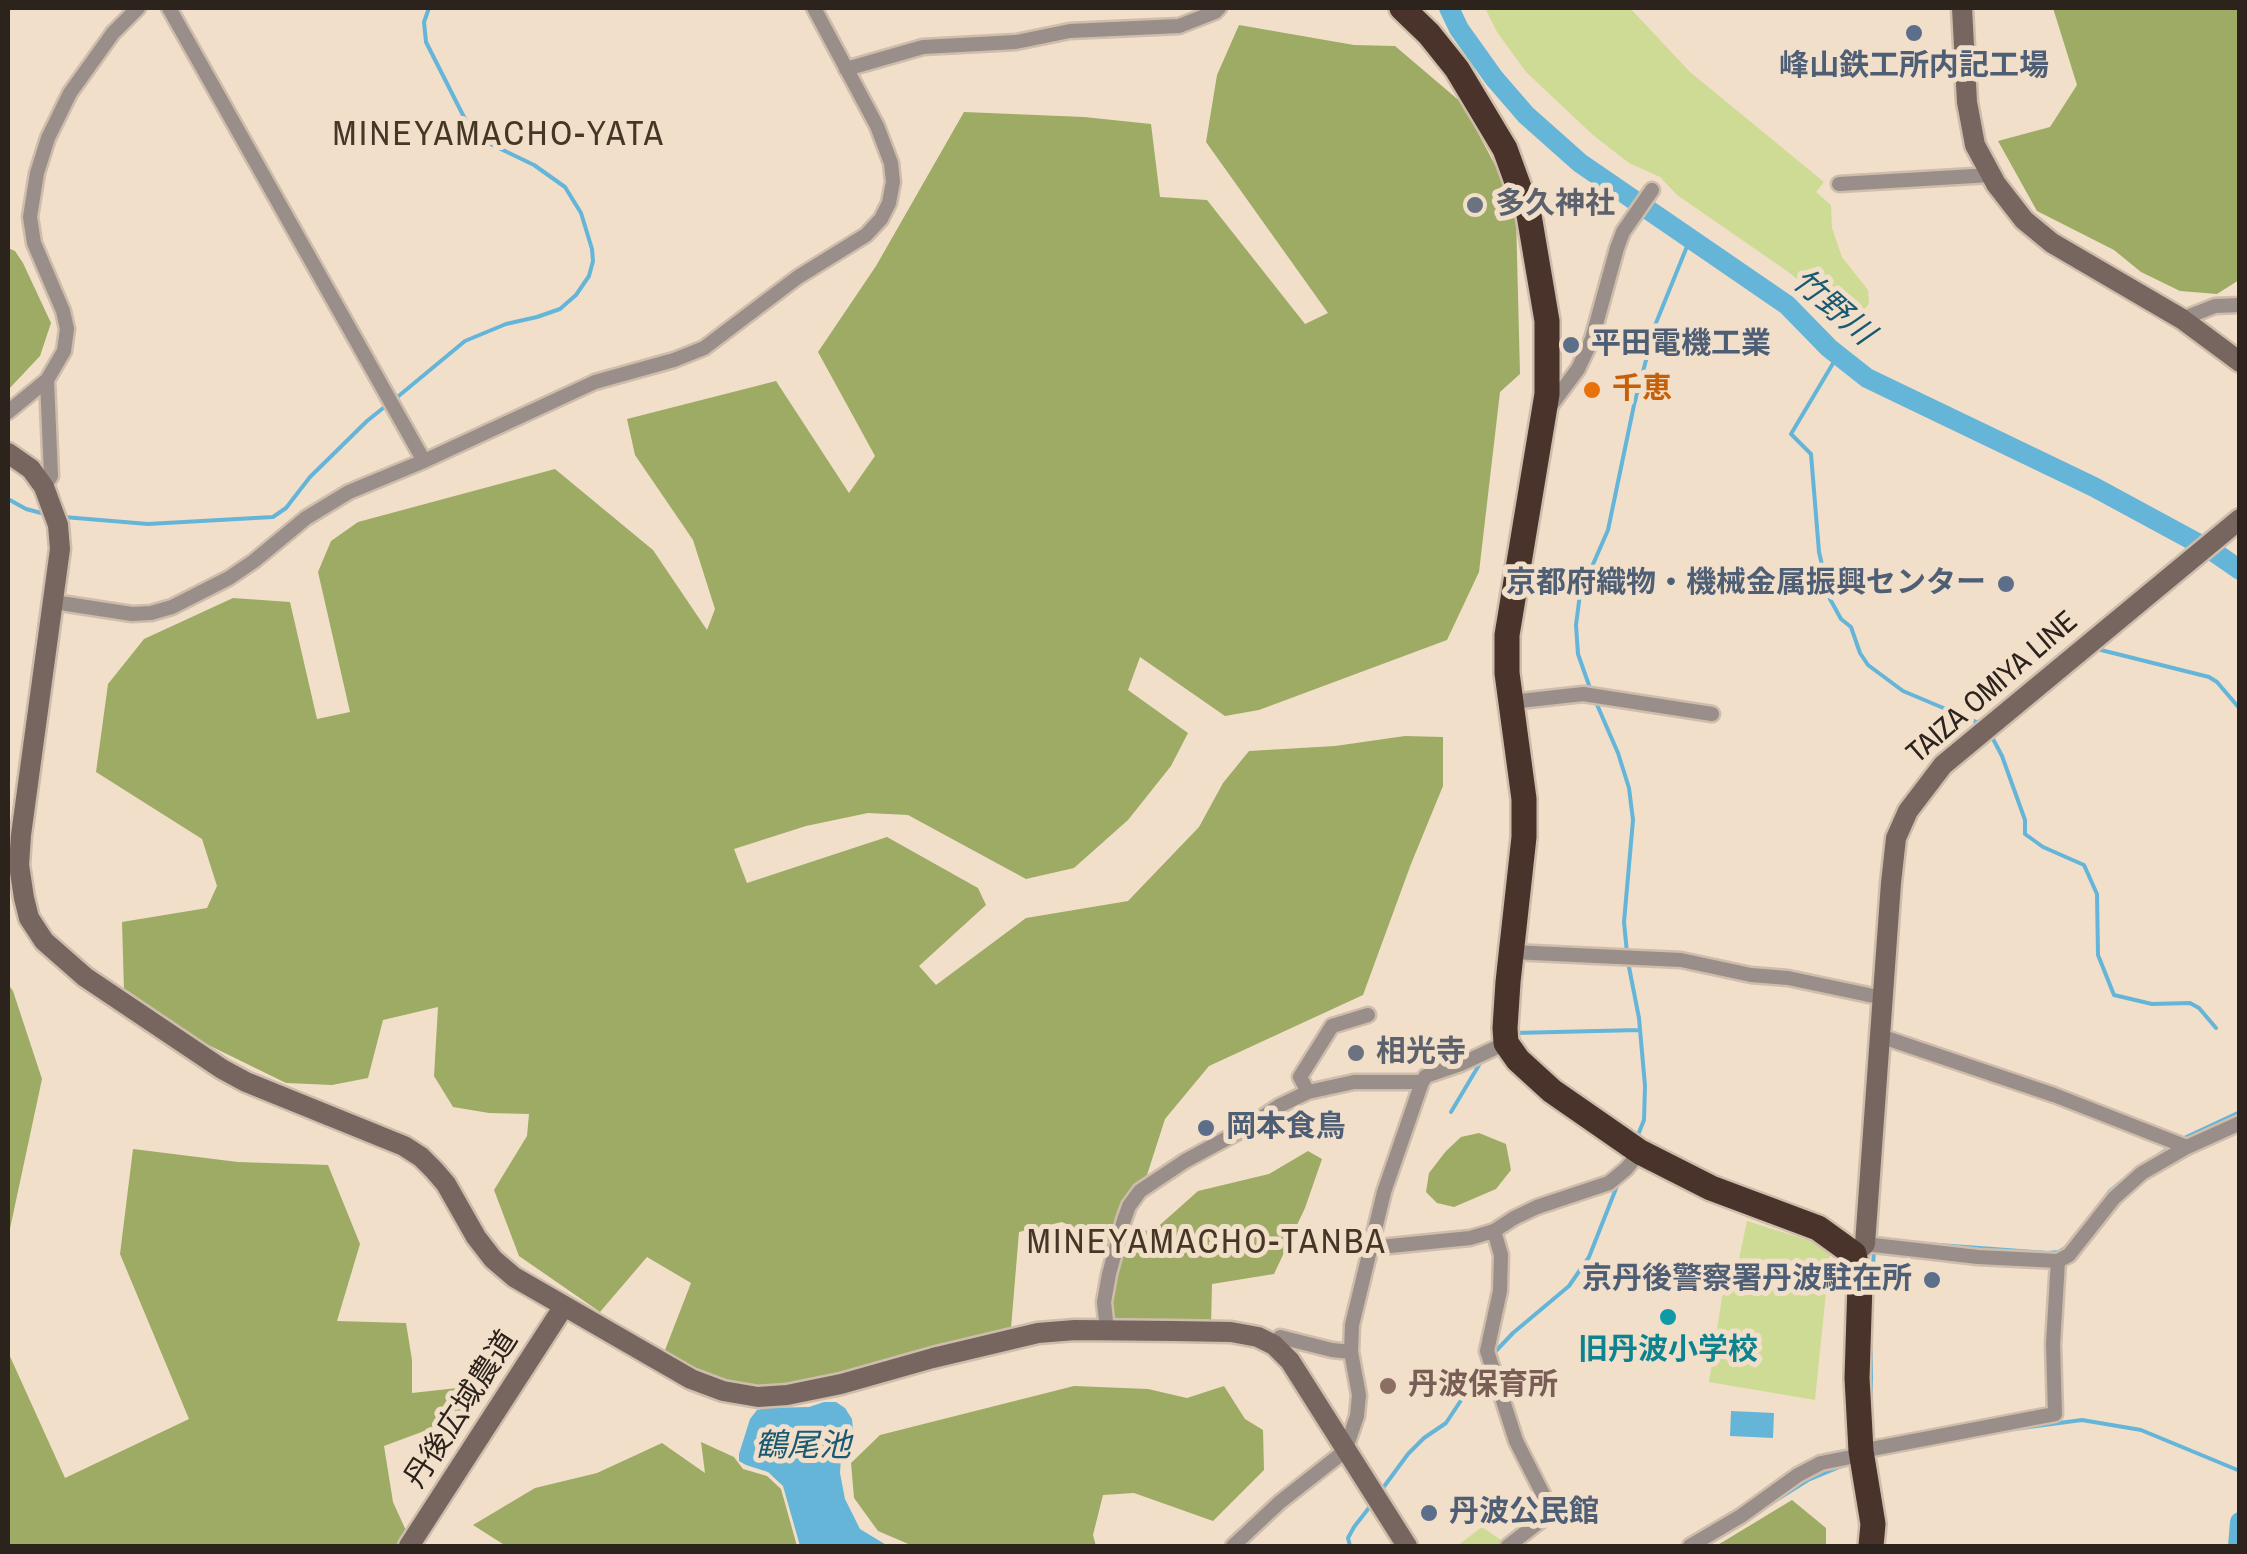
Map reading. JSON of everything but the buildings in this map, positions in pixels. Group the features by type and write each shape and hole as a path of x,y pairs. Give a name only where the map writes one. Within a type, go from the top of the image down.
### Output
{"highway":[{"path":"1402,8 1457,69 1505,149 1529,214 1546,321 1547,394 1508,635 1507,674 1524,799 1524,837 1504,1028 1506,1044 1552,1092 1640,1152 1711,1188 1818,1228 1860,1249 1857,1378 1872,1546"}],"main road":[{"path":"1962,8 1967,102 1975,145 1991,175 2024,220 2052,243 2182,319 2240,362"},
{"path":"8,452 31,468 52,506 60,549 19,865 29,918 44,942 85,977 246,1082 383,1136 421,1157 446,1184 493,1259 514,1277 690,1379 724,1391 758,1397 788,1395 1038,1333 1231,1332 1258,1337 1290,1360 1407,1546"},
{"name":"TAIZA OMIYA LINE","path":"1860,1249 1896,838 1908,811 1943,765 2240,518"},
{"name":"丹後広域農道","path":"409,1546 564,1306"}],"street":[{"path":"8,412 47,380 64,351 67,329 63,311 34,243 30,217 48,138 70,93 113,33 138,8"},
{"path":"168,8 424,461"},
{"path":"54,602 132,614 172,606 230,578 306,518 349,492 595,382 704,348 798,277 866,235 889,203 894,182 887,149 814,8"},
{"path":"846,69 923,47 1016,42 1070,31 1179,26 1219,8"},
{"path":"1839,184 1991,175"},
{"path":"1544,413 1578,369 1592,339 1616,248 1652,190"},
{"path":"2182,319 2214,306 2240,305"},
{"path":"47,380 52,506"},
{"path":"1511,702 1583,694 1712,714"},
{"path":"1512,952 1681,960 1883,998"},
{"path":"1308,1092 1300,1077 1332,1026 1368,1015"},
{"path":"1880,1036 2054,1095 2187,1148"},
{"path":"1232,1546 1280,1502 1345,1452 1357,1416 1359,1395 1351,1352 1352,1325 1384,1192 1422,1082 1426,1076 1506,1044"},
{"path":"1107,1331 1104,1302 1109,1274 1129,1206 1140,1190 1308,1092 1354,1082 1422,1082"},
{"path":"1860,1249 2058,1260 2069,1255 2114,1198 2142,1173 2240,1123"},
{"path":"1370,1248 1470,1238 1494,1231 1514,1218 1609,1182 1626,1170 1640,1152"},
{"path":"1494,1231 1501,1255 1500,1291 1489,1333 1490,1357 1516,1442 1552,1512 1508,1546"},
{"path":"1690,1546 1821,1463 2055,1414 2052,1344 2058,1260"},
{"path":"1274,1345 1280,1337 1351,1352"}],"green space":[{"path":"1485,8 1630,8 1690,72 1824,182 1816,192 1831,205 1832,228 1842,257 1868,290 1869,303 1849,334 1817,295 1787,271 1677,195 1660,177 1629,163 1593,135 1526,72"},
{"path":"2053,8 2239,8 2239,280 2217,294 2180,291 2141,272 2114,250 2037,211 1998,141 2050,127 2077,85"},
{"path":"1239,25 1354,45 1395,46 1462,103 1502,178 1516,216 1520,374 1500,392 1479,572 1447,640 1259,710 1225,716 1140,657 1128,690 1188,733 1171,766 1128,820 1074,868 1026,879 908,815 868,813 806,826 734,849 747,883 887,837 978,888 986,905 919,966 936,985 1026,918 1128,901 1199,827 1223,783 1249,751 1335,746 1405,736 1443,737 1443,786 1363,995 1209,1066 1165,1119 1147,1175 1125,1205 1108,1261 1103,1257 1100,1239 1062,1222 1019,1232 1011,1328 853,1375 760,1390 725,1384 692,1372 665,1350 691,1283 647,1257 600,1312 519,1256 494,1190 527,1136 529,1114 453,1107 434,1076 438,1007 383,1020 368,1078 332,1085 286,1083 194,1038 124,991 122,922 207,908 217,886 202,839 96,772 108,684 144,639 233,598 290,602 317,719 350,712 318,572 331,541 358,522 555,469 653,550 707,630 715,609 693,540 635,455 627,419 776,381 849,493 875,456 818,352 876,266 964,112 1151,124 1160,197 1207,200 1305,324 1328,313 1206,142 1217,75"},
{"path":"8,248 23,263 51,323 40,356 8,390"},
{"path":"8,984 42,1079 8,1238"},
{"path":"1479,1133 1506,1144 1511,1170 1496,1189 1454,1207 1437,1203 1426,1192 1429,1173 1461,1137"},
{"path":"133,1149 238,1162 328,1165 360,1244 337,1321 406,1323 412,1393 475,1386 470,1414 384,1446 393,1502 413,1546 8,1546 8,1352 65,1478 189,1419 120,1254"},
{"path":"1308,1151 1322,1159 1305,1208 1274,1274 1212,1284 1211,1328 1111,1321 1107,1303 1128,1226 1152,1232 1198,1191 1269,1174"},
{"path":"1747,1221 1811,1241 1830,1253 1815,1400 1709,1382 1722,1297 1736,1273"},
{"path":"1074,1386 1148,1389 1187,1398 1224,1386 1245,1419 1263,1430 1264,1470 1213,1521 1134,1493 1103,1495 1093,1535 1096,1546 913,1546 878,1531 854,1498 851,1463 880,1435"},
{"path":"701,1442 734,1457 743,1469 767,1476 781,1489 797,1546 506,1546 473,1525 535,1488 597,1473 662,1443 705,1473"},
{"path":"1792,1500 1826,1528 1826,1546 1716,1546"},
{"path":"1482,1527 1504,1542 1499,1546 1457,1546"}],"water":[{"name":"鶴尾池","path":"836,1402 852,1419 854,1441 841,1457 845,1499 860,1529 888,1546 800,1546 783,1486 768,1472 739,1461 750,1419 757,1410 809,1407"},
{"path":"1731,1411 1774,1413 1773,1438 1730,1436"}],"waterway":[{"path":"395,399 465,341 506,324 560,309 576,295 589,276 593,261 581,213 565,187 534,165 480,139 468,125 426,42 424,22 429,8"},
{"name":"竹野川","path":"1449,8 1494,78 1526,115 1580,163 1787,305 1829,348 1867,378 2094,487 2240,570"},
{"path":"1591,691 1578,654 1580,594 1608,530 1656,323 1690,239"},
{"path":"1838,355 1791,434 1811,454 1819,552 1830,599 1841,619 1851,627 1868,665 1903,691 1979,723"},
{"path":"64,517 148,524 273,517 387,405"},
{"path":"8,499 45,514"},
{"path":"2097,649 2209,677 2240,709"},
{"path":"1595,700 1629,788 1633,820 1624,922 1627,953"},
{"path":"1992,737 2025,820 2025,834 2043,847 2084,865 2097,894 2098,955 2114,995 2152,1004 2190,1003 2216,1028"},
{"path":"1628,962 1639,1018 1645,1086 1644,1120 1636,1140"},
{"path":"1514,1033 1639,1030"},
{"path":"1451,1112 1482,1060"},
{"path":"2180,1140 2240,1112"},
{"path":"2156,1157 2173,1145"},
{"path":"2097,1209 2110,1191 2132,1173"},
{"path":"1493,1354 1569,1286 1589,1257 1617,1186"},
{"path":"1912,1243 2047,1253 2070,1245"},
{"path":"1872,1280 1874,1251"},
{"path":"1871,1335 1871,1410"},
{"path":"1380,1492 1408,1454 1446,1423 1487,1361"},
{"path":"2014,1429 2082,1420 2141,1430 2240,1471"},
{"path":"1765,1507 1808,1480 1849,1463"},
{"path":"1350,1546 1348,1538 1372,1504"},
{"path":"2238,1546 2240,1522"}],"place":[{"name":"峰山鉄工所内記工場","path":"1914,33"},
{"name":"多久神社","path":"1475,205"},
{"name":"平田電機工業","path":"1571,345"},
{"name":"千恵","path":"1592,390"},
{"name":"京都府織物・機械金属振興センター","path":"2006,584"},
{"name":"相光寺","path":"1356,1053"},
{"name":"岡本食鳥","path":"1206,1128"},
{"name":"京丹後警察署丹波駐在所","path":"1932,1280"},
{"name":"旧丹波小学校","path":"1668,1317"},
{"name":"丹波保育所","path":"1388,1386"},
{"name":"丹波公民館","path":"1429,1513"}],"district":[{"name":"MINEYAMACHO-YATA","path":"499,136"},
{"name":"MINEYAMACHO-TANBA","path":"1207,1244"}]}
